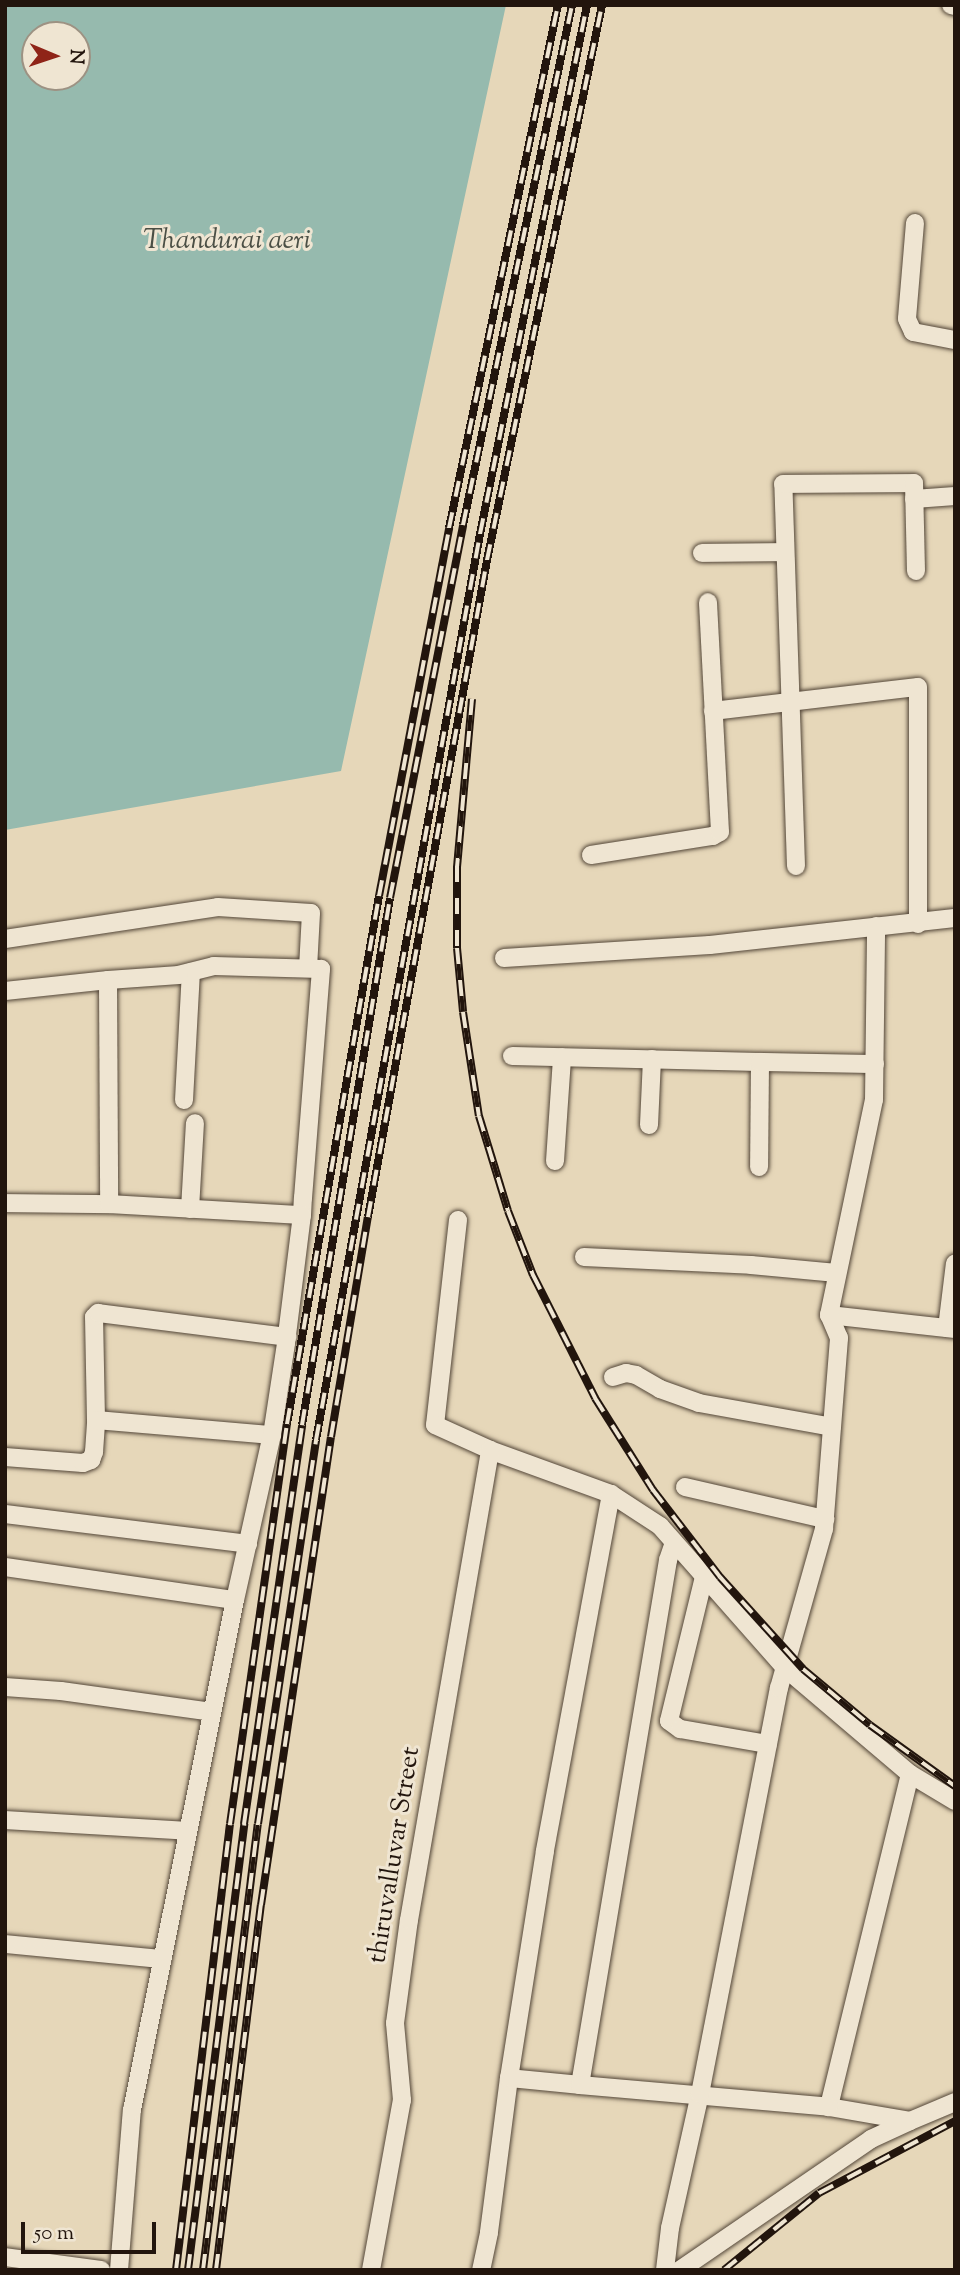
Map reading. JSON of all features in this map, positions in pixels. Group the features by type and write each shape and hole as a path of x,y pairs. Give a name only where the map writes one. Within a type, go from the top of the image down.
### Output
{"street":[{"path":"915,223 907,319 913,332 955,340"},
{"path":"796,866 783,484 914,483 916,572"},
{"path":"914,499 955,496"},
{"path":"702,553 785,552"},
{"path":"591,855 713,836 720,832 722,822 708,602"},
{"path":"713,711 918,687 918,924"},
{"path":"5,939 218,907 311,913 308,968"},
{"path":"504,958 710,945 955,918"},
{"path":"664,2270 670,2228 701,2094 768,1744 785,1668 825,1519 839,1338 829,1315 874,1100 876,926"},
{"path":"5,991 191,972 214,967 321,969 302,1215 272,1435 234,1600 132,2110 119,2270"},
{"path":"184,1100 191,972"},
{"path":"108,980 109,1204"},
{"path":"512,1056 875,1064"},
{"path":"555,1161 562,1057"},
{"path":"649,1125 652,1059"},
{"path":"759,1167 760,1062"},
{"path":"190,1209 195,1123"},
{"path":"5,1203 109,1204 302,1215"},
{"path":"458,1220 435,1425 490,1450 611,1494 660,1525 785,1668 910,1774 955,1801"},
{"path":"584,1257 751,1265 836,1273"},
{"path":"829,1315 951,1329 955,1263"},
{"path":"5,1457 83,1463 91,1460 96,1420 94,1317 97,1314 287,1337"},
{"path":"613,1377 626,1373 636,1375 660,1389 699,1404 832,1427"},
{"path":"96,1420 272,1435"},
{"name":"thiruvalluvar Street","path":"371,2270 402,2100 395,2023 409,1920 490,1450"},
{"path":"685,1488 825,1519"},
{"path":"481,2270 489,2233 509,2078 545,1851 611,1494"},
{"path":"5,1514 248,1544"},
{"path":"580,2085 668,1560 674,1543"},
{"path":"5,1567 234,1600"},
{"path":"704,1577 669,1721 680,1729 768,1744"},
{"path":"5,1687 61,1690 212,1712"},
{"path":"829,2107 910,1774"},
{"path":"5,1820 188,1830"},
{"path":"5,1944 162,1959"},
{"path":"509,2078 829,2107 910,2121"},
{"path":"680,2270 871,2138 955,2102"},
{"path":"5,2257 101,2270"}],"water":[{"name":"Thandurai aeri","path":"5,5 506,5 341,771 5,830"}],"railway":[{"path":"176,2270 230,1824 287,1424 379,896 449,528 558,5"},
{"path":"188,2270 244,1824 302,1425 390,898 463,525 572,5"},
{"path":"203,2270 258,1824 316,1440 480,534 587,5"},
{"path":"216,2270 261,1905 331,1437 368,1217 487,560 602,5"},
{"path":"472,699 457,866 457,948 463,1012 479,1116 508,1211 533,1275 595,1398 653,1490 720,1577 803,1669 870,1725 955,1786"},
{"path":"724,2270 819,2193 955,2121"}]}
